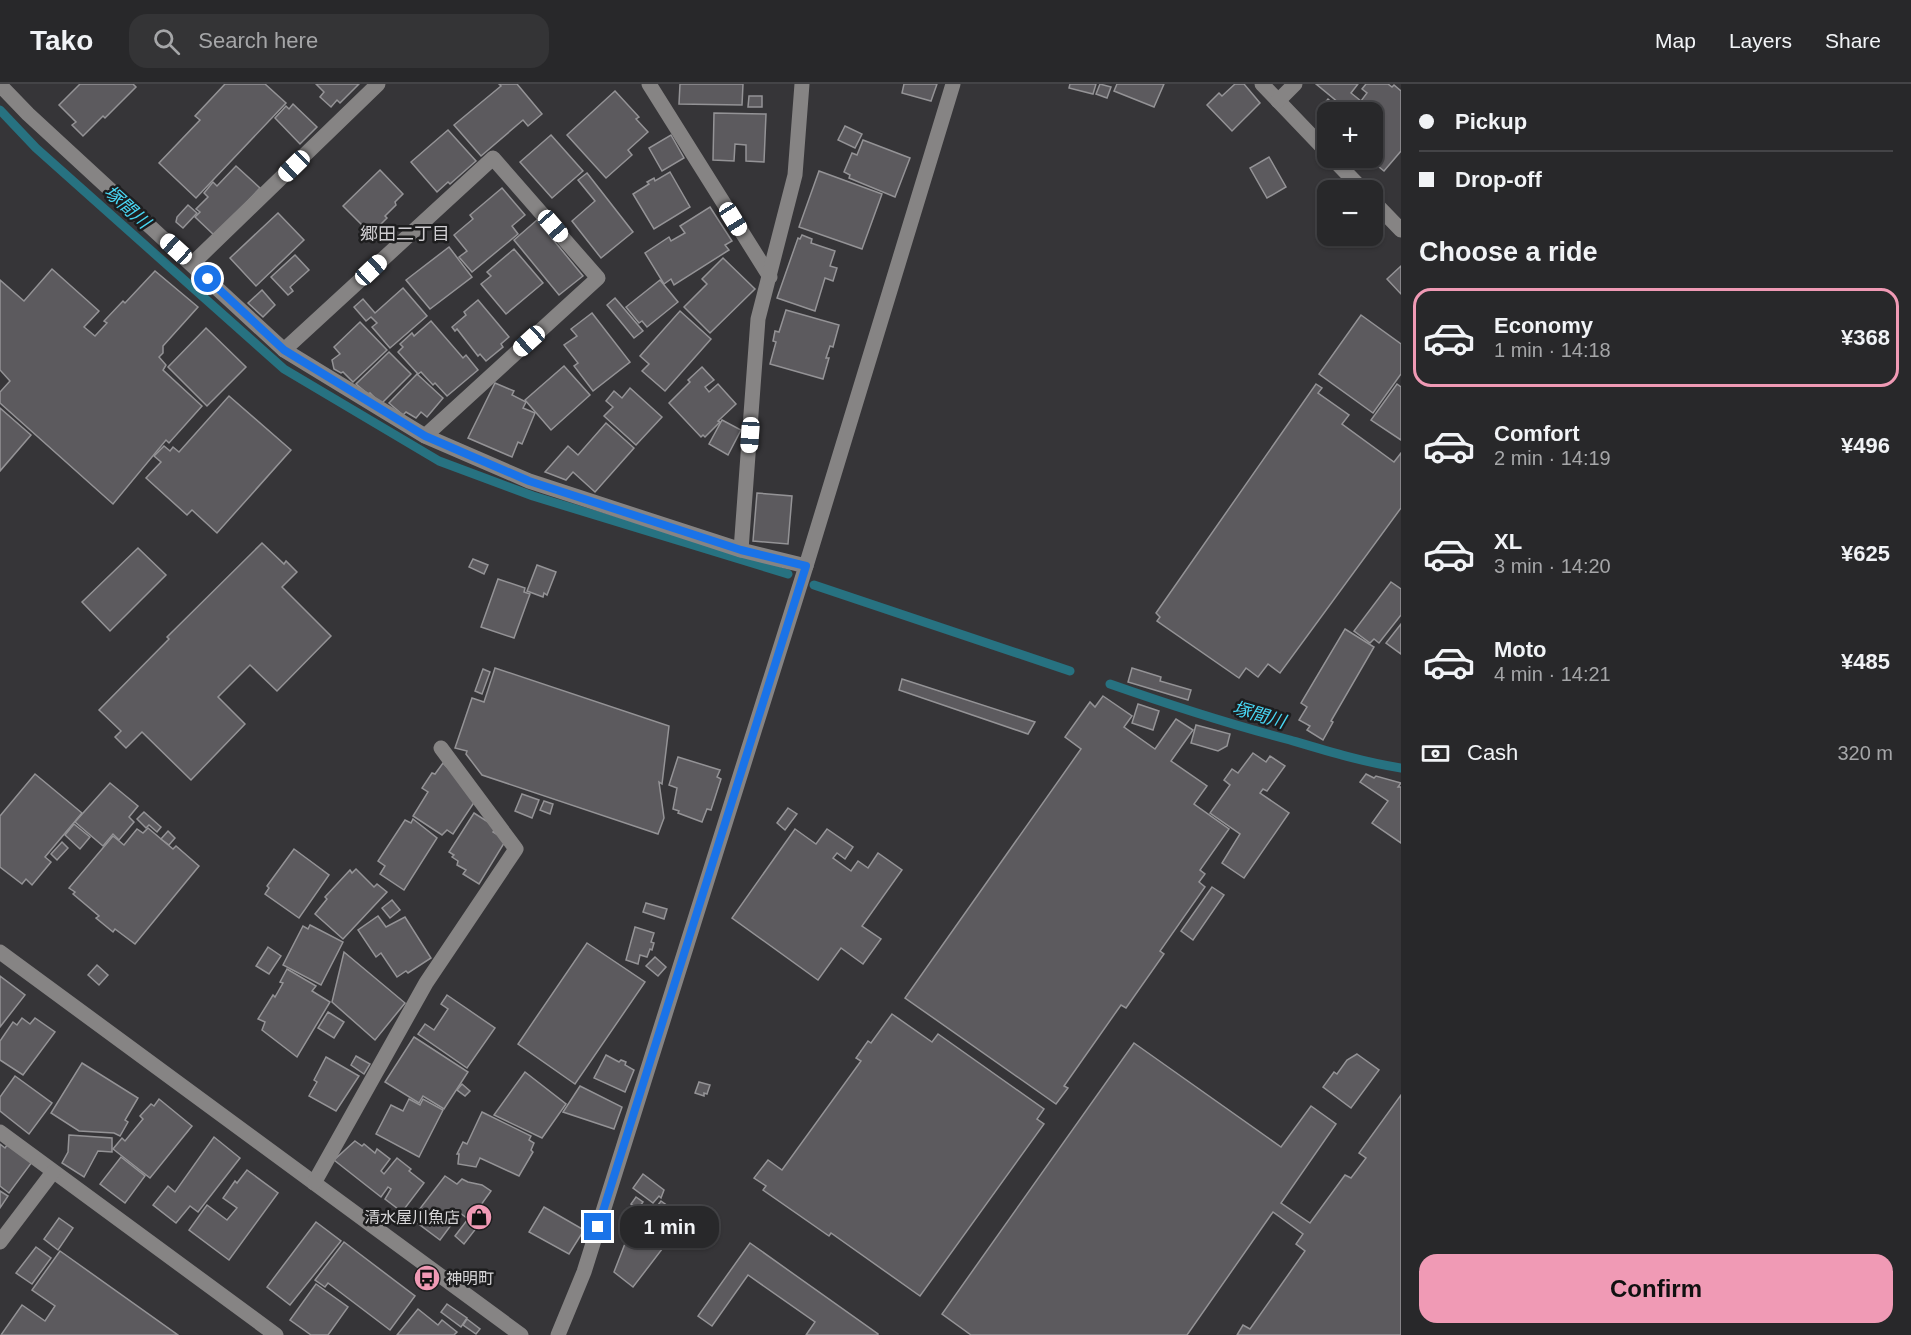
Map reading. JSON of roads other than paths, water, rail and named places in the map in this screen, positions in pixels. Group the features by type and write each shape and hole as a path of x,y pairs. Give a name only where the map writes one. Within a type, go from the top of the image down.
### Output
{"street":[{"path":"192,264 378,84"},
{"path":"649,84 770,277"},
{"path":"741,550 758,319 795,175 801,84"},
{"path":"558,1335 584,1272 806,566 953,84"},
{"path":"1262,84 1317,142"},
{"path":"1278,101 1295,84"},
{"path":"0,85 28,114 284,350 425,436 529,481 741,550 806,566"},
{"path":"284,350 493,158 598,278 425,436"},
{"path":"1342,168 1354,180"},
{"path":"1383,211 1401,230"},
{"path":"314,1183 426,983 516,849 441,748"},
{"path":"0,952 521,1335"},
{"path":"0,1132 276,1335"},
{"path":"0,1242 53,1172"}],"waterway":[{"name":"塚間川","path":"0,110 36,148 284,369 439,461 533,496 788,574"},
{"name":"塚間川","path":"814,585 1070,671"},
{"name":"塚間川","path":"1110,684 1177,707 1345,756 1401,768"}],"place":[{"name":"清水屋川魚店","path":"479,1217"},
{"name":"神明町","path":"427,1278"}],"district":[{"name":"郷田二丁目","path":"405,234"}]}
